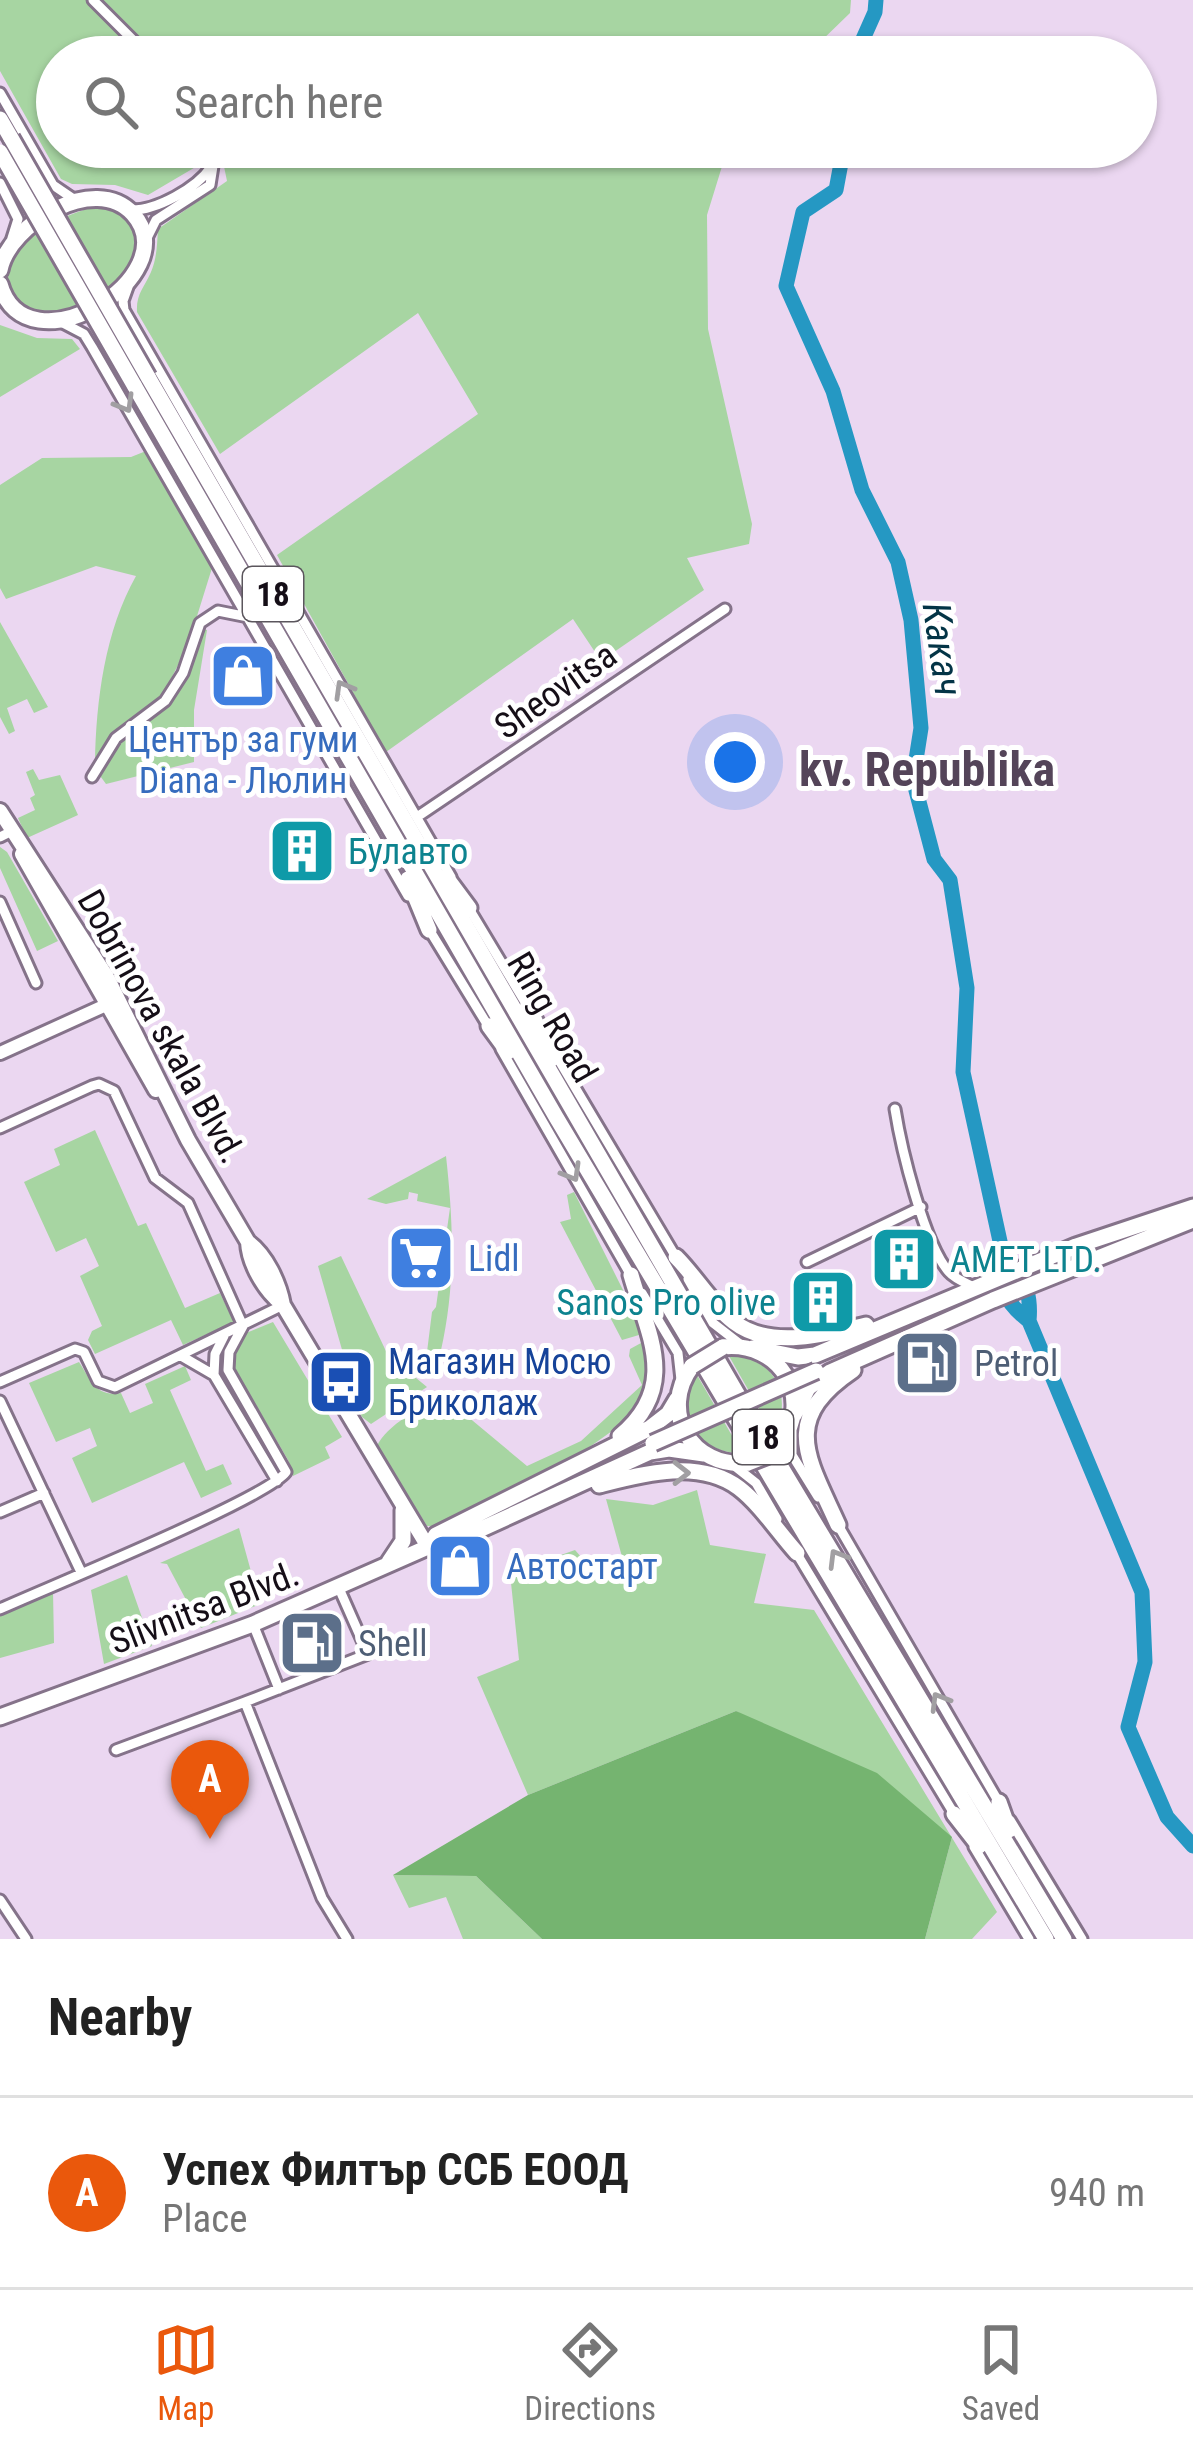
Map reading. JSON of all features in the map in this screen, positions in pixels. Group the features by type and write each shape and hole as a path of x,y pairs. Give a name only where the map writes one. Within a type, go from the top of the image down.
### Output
{"main road":[{"name":"Ring Road","path":"0,119 5,145 390,817 556,1118 1046,1939"},
{"path":"0,270 7,249 33,224 80,201 104,199 130,210 146,243 138,272 104,301 52,322 0,314"},
{"path":"0,284 6,300 21,316"},
{"name":"Dobrinova skala Blvd.","path":"0,811 32,877 111,999 124,1009 272,1296 283,1305 428,1547"},
{"path":"390,817 469,908"},
{"path":"390,817 429,930"},
{"name":"Ring Road","path":"390,817 583,1127 1064,1939"},
{"path":"111,999 188,1140"},
{"path":"532,1014 583,1127"},
{"path":"489,1026 556,1118"},
{"path":"838,1525 805,1447 808,1415 826,1390 885,1349 1033,1264 1193,1207"},
{"path":"885,1349 818,1378 779,1444 766,1456 740,1463 704,1454 682,1427 679,1391 692,1366 723,1347 807,1357 944,1301 1040,1281 1193,1220"},
{"path":"676,1257 733,1322 755,1334 799,1336 892,1322"},
{"path":"601,1452 640,1416 656,1372 655,1344 631,1275"},
{"name":"Slivnitsa Blvd.","path":"482,1528 527,1500 985,1291"},
{"path":"748,1347 773,1359 785,1372 793,1388 793,1419"},
{"name":"Slivnitsa Blvd.","path":"428,1547 436,1534 662,1420 679,1391"},
{"name":"Slivnitsa Blvd.","path":"0,1717 253,1624 428,1547 444,1546 567,1493 650,1452 679,1449 704,1454"},
{"path":"567,1493 643,1474 710,1474 738,1487 797,1553"},
{"name":"Slivnitsa Blvd.","path":"487,1510 527,1500"},
{"path":"384,1567 403,1541 403,1510"},
{"path":"998,1802 1027,1878"},
{"path":"954,1814 1032,1915"}],"street":[{"path":"93,0 129,36"},
{"path":"0,93 36,155"},
{"path":"44,168 53,184 70,199 80,201"},
{"path":"130,210 153,207 210,168"},
{"path":"146,243 155,220 209,185 212,168"},
{"path":"0,183 18,219 7,249"},
{"path":"138,272 126,289 124,310 713,1323 748,1347"},
{"name":"Ring Road","path":"52,322 74,326 84,334 678,1353 679,1391"},
{"name":"Sheovitsa","path":"417,817 724,609"},
{"path":"92,777 116,738 166,701 183,673 200,623 218,611 248,617"},
{"path":"0,902 36,983"},
{"path":"0,1052 111,999"},
{"path":"0,1128 92,1086 114,1091 155,1178 188,1203 243,1326"},
{"path":"895,1109 921,1207 951,1275 944,1301"},
{"path":"807,1262 921,1207"},
{"path":"951,1275 985,1291"},
{"path":"0,1382 75,1349 84,1352 98,1381 109,1387 183,1357 283,1305"},
{"path":"0,1610 281,1479 285,1468 228,1370 229,1352 243,1326"},
{"path":"214,1375 213,1361 224,1336"},
{"path":"183,1357 214,1375 281,1479"},
{"path":"0,1401 81,1572"},
{"path":"793,1419 792,1455 1082,1939"},
{"path":"740,1463 1029,1939"},
{"path":"0,1512 44,1492"},
{"path":"116,1750 368,1654 338,1586"},
{"path":"253,1624 279,1689"},
{"path":"244,1702 322,1898 347,1939"},
{"path":"0,1900 26,1939"}],"green space":[{"path":"0,0 851,0 850,13 826,36 36,36 36,135 0,71"},
{"path":"55,168 194,168 148,195 115,185 72,184 61,179"},
{"path":"224,168 722,168 707,215 708,329 752,524 749,544 687,558 704,590 601,661 573,619 386,752 277,555 478,414 418,313 220,454 137,312 154,261 158,229 227,181"},
{"path":"97,206 126,219 136,238 132,259 117,280 94,298 67,309 39,310 13,299 6,276 19,249 41,229"},
{"path":"0,325 37,338 72,339 80,349 0,397"},
{"path":"146,451 212,568 188,645 161,699 122,725 95,763 104,666 136,576 96,566 6,599 0,588 0,485 42,458 131,457"},
{"path":"0,622 48,707 34,713 27,699 7,708 15,731 9,734 0,717"},
{"path":"203,629 207,630 194,710 194,762 106,784 98,773 111,750 169,704 184,680"},
{"path":"33,769 39,780 60,775 78,815 27,838 18,818 35,810 26,772"},
{"path":"0,847 58,941 37,951 0,868"},
{"path":"95,1130 138,1226 146,1223 185,1308 220,1293 234,1322 183,1345 171,1320 95,1354 88,1340 102,1326 80,1276 99,1266 86,1238 56,1252 24,1182 60,1165 54,1149"},
{"path":"446,1156 451,1209 452,1260 438,1363 423,1353 436,1307 450,1208 417,1201 418,1194 409,1192 408,1199 386,1204 367,1199"},
{"path":"574,1192 644,1332 650,1372 641,1399 626,1421 577,1456 436,1526 427,1526 377,1446 406,1417 443,1398 527,1466 581,1441 642,1385 629,1356 630,1349 641,1343 639,1335 622,1340 560,1222 571,1219 567,1195"},
{"path":"341,1256 393,1366 399,1364 427,1387 371,1424 362,1417 341,1379 349,1374 318,1266"},
{"path":"273,1322 342,1437 325,1447 330,1458 293,1476 234,1368 246,1333"},
{"path":"729,1356 758,1363 776,1381 782,1406 774,1435"},
{"path":"79,1362 99,1390 121,1393 130,1413 153,1403 145,1384 185,1366 191,1380 170,1390 206,1471 223,1464 232,1484 201,1498 184,1462 92,1503 72,1458 97,1446 90,1428 56,1442 29,1383"},
{"path":"697,1375 742,1453 713,1447 694,1429 688,1403"},
{"path":"697,1490 710,1545 766,1554 754,1603 814,1610 951,1837 736,1711 528,1795 477,1677 519,1660 510,1573 575,1550 596,1574 626,1571 606,1499 653,1505"},
{"path":"239,1528 260,1604 201,1628 167,1564 160,1563"},
{"path":"127,1575 152,1646 104,1664 91,1590"},
{"path":"53,1591 54,1643 0,1658 0,1616"},
{"path":"736,1711 877,1773 952,1837 925,1939 542,1939 476,1876 393,1875 528,1795"},
{"path":"952,1838 997,1912 972,1939 925,1939"},
{"path":"393,1875 476,1876 542,1939 463,1939 446,1897 409,1908"}],"waterway":[{"name":"Какач","path":"864,36 876,0"},
{"name":"Какач","path":"840,168 836,190 803,212 786,286 833,391 862,490 898,562 911,620 921,728 913,779 934,859 950,880 967,988 963,1072 1003,1255 1005,1292 1029,1321"},
{"name":"Какач","path":"1009,1263 1024,1282 1029,1321 1142,1592 1145,1662 1128,1727 1167,1817 1193,1846"}],"place":[{"name":"Център за гуми Diana - Люлин","path":"243,676"},
{"name":"Булавто","path":"302,851"},
{"name":"Lidl","path":"421,1258"},
{"name":"AMET LTD.","path":"904,1259"},
{"name":"Sanos Pro olive","path":"823,1302"},
{"name":"Petrol","path":"927,1363"},
{"name":"Магазин Мосю Бриколаж","path":"341,1382"},
{"name":"Автостарт","path":"460,1566"},
{"name":"Shell","path":"312,1643"},
{"name":"Успех Филтър ССБ ЕООД","path":"210,1839"}],"district":[{"name":"kv. Republika","path":"927,769"}]}
